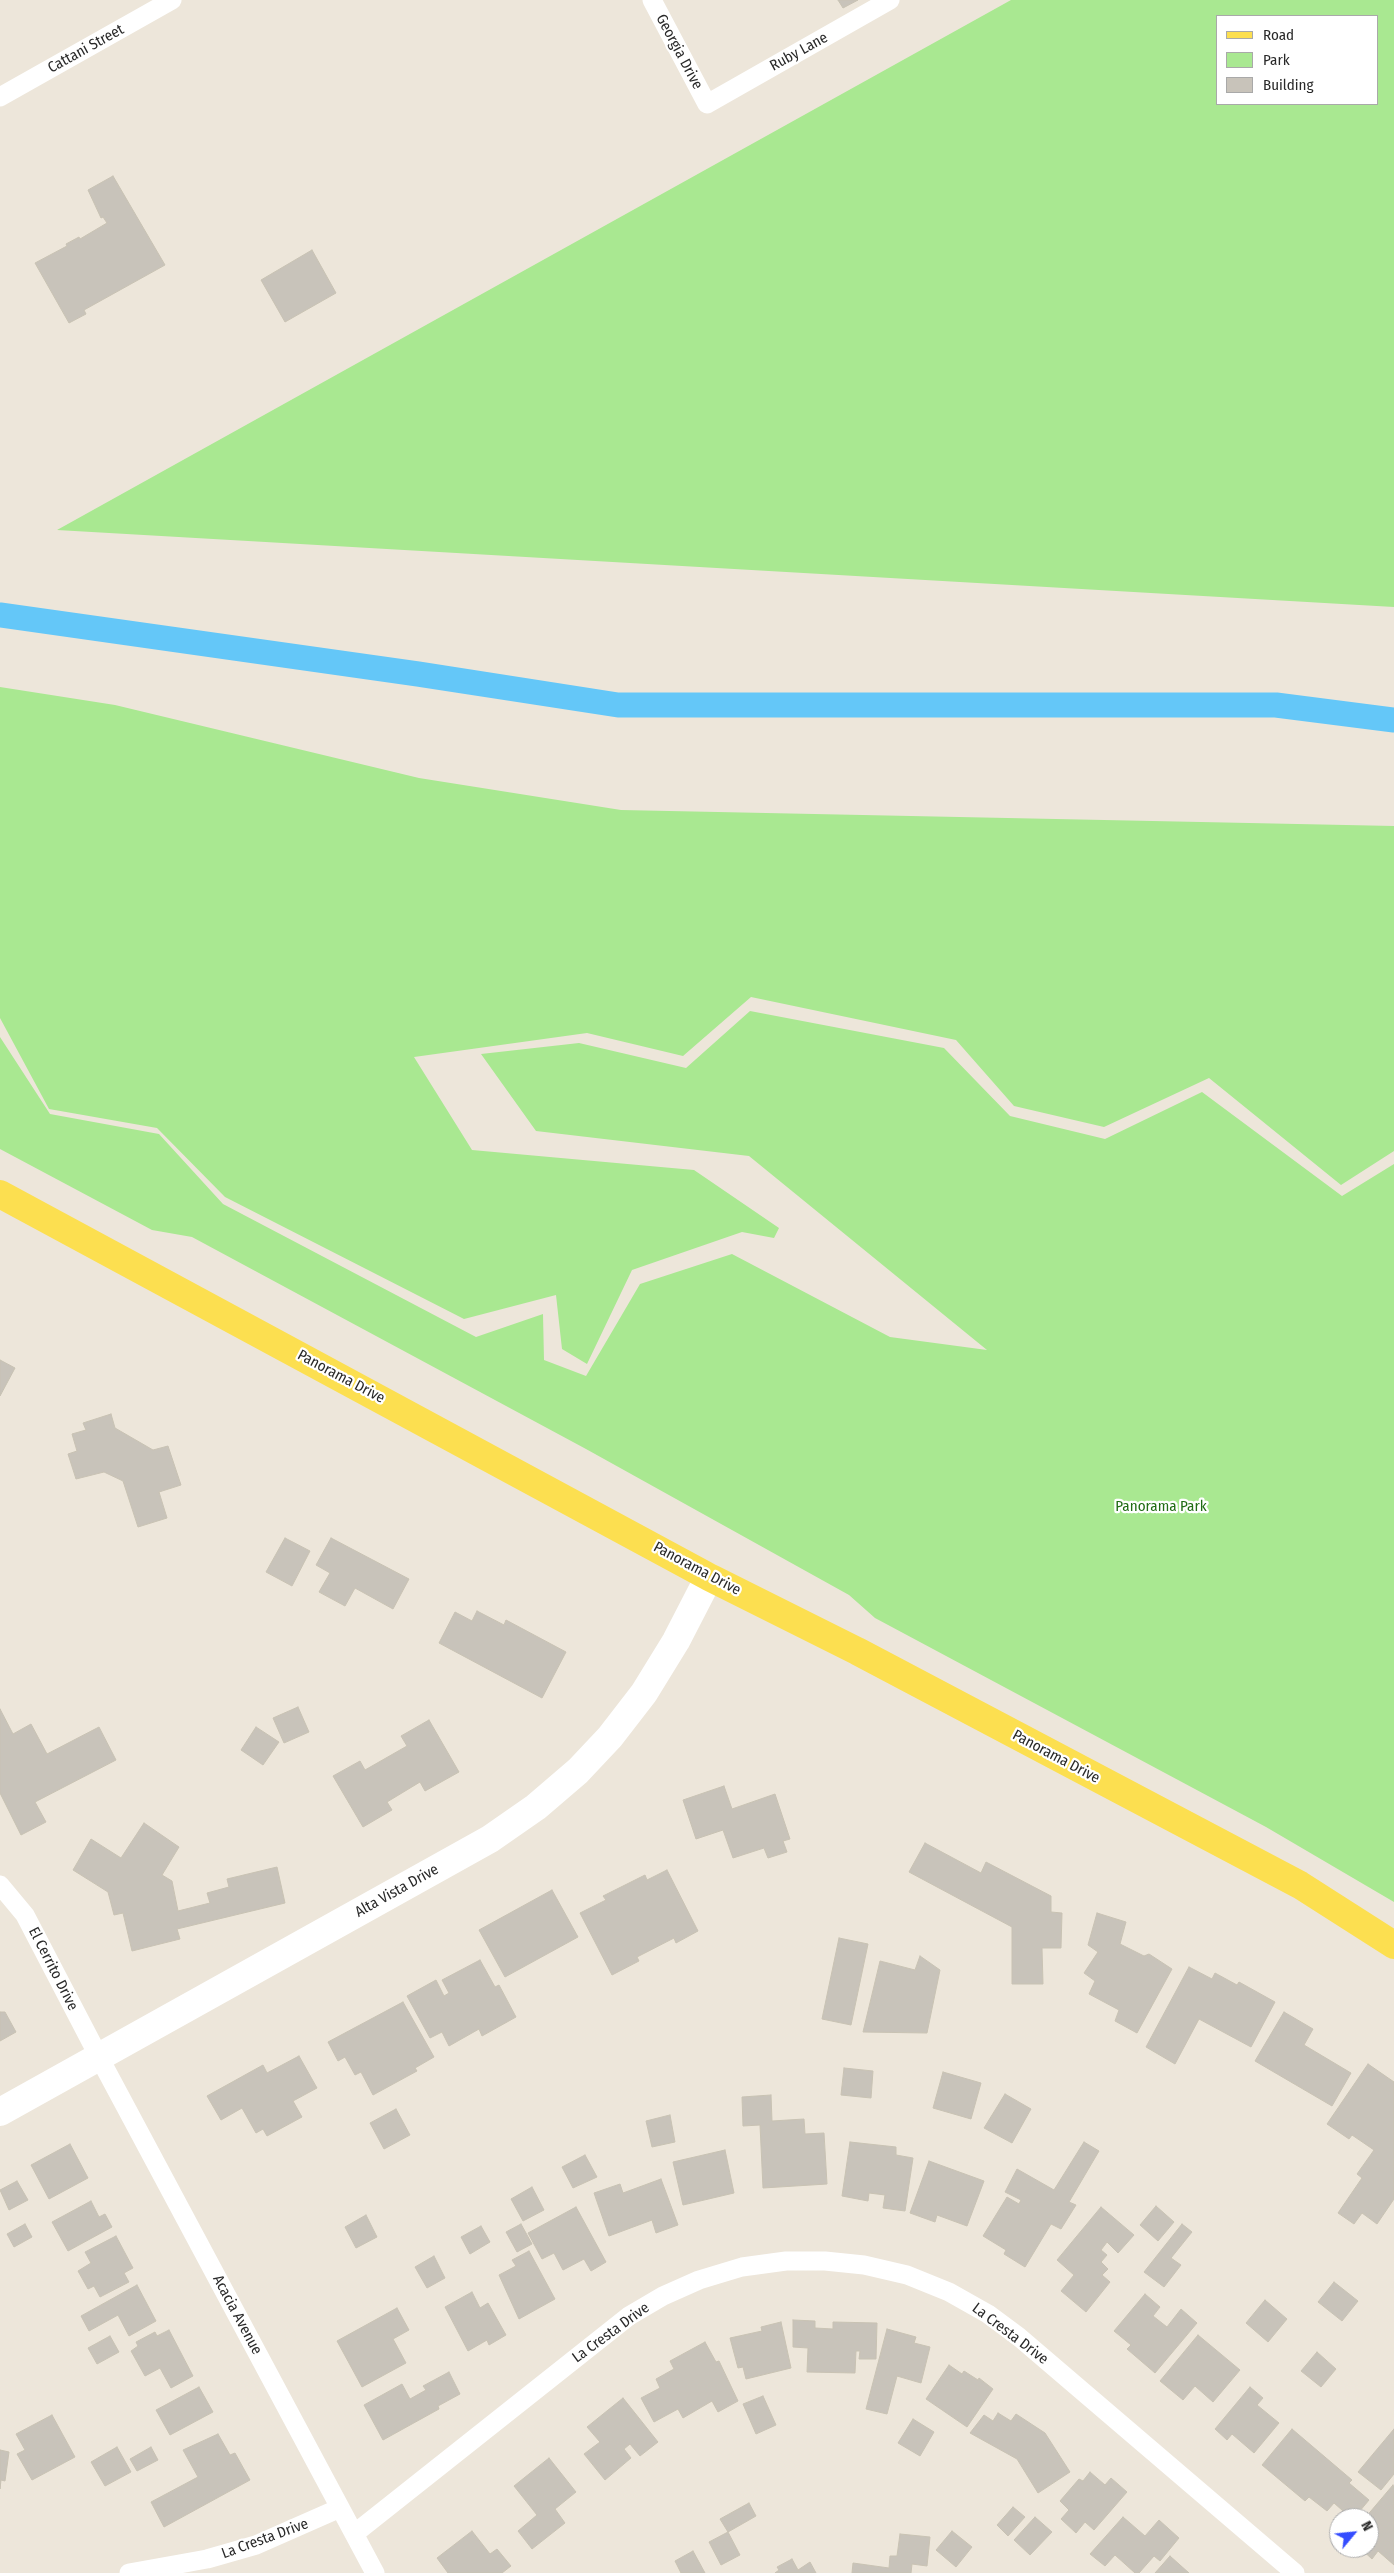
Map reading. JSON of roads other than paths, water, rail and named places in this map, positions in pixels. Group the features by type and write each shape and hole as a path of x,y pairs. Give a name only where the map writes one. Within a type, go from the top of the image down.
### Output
{"main road":[{"name":"Panorama Drive","path":"0,1194 709,1576 866,1656 1300,1885 1394,1945"}],"street":[{"name":"Cattani Street","path":"0,97 172,0"},
{"name":"Georgia Drive","path":"652,0 707,104"},
{"name":"Ruby Lane","path":"707,104 890,0"},
{"name":"Alta Vista Drive","path":"0,2112 490,1839 536,1808 578,1771 610,1737 644,1693 676,1641 709,1576"},
{"name":"El Cerrito Drive","path":"0,1885 25,1915 99,2057"},
{"name":"Acacia Avenue","path":"99,2057 375,2573"},
{"name":"La Cresta Drive","path":"354,2534 629,2316 663,2296 699,2280 742,2268 786,2261 825,2261 864,2265 907,2275 949,2292 988,2314 1018,2337 1295,2573"},
{"name":"La Cresta Drive","path":"129,2573 207,2560 256,2545 340,2508"}],"waterway":[{"path":"0,615 418,674 618,705 1276,705 1394,720"}],"park label":[{"name":"Panorama Park","path":"1161,1507"}]}
